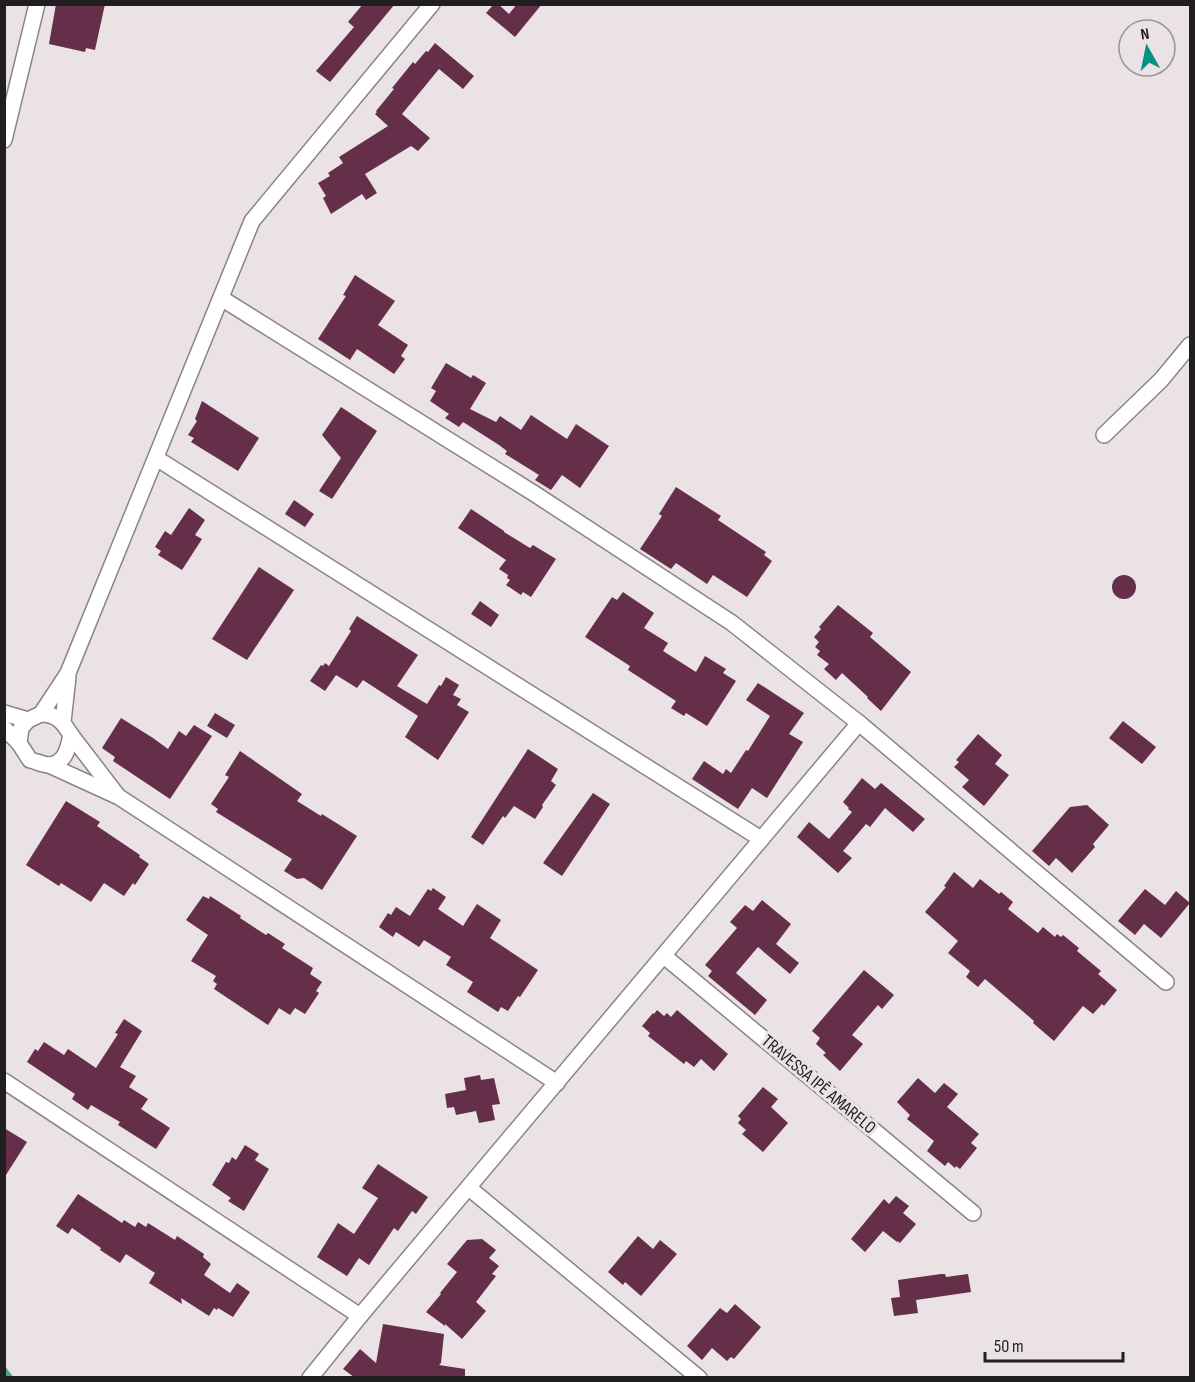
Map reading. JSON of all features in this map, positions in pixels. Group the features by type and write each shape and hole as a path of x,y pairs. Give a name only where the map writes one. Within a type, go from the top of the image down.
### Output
{"street":[{"path":"4,140 37,4"},
{"path":"19,743 21,728 35,717 68,673 252,221 432,4"},
{"path":"221,298 535,494 732,623 859,723 1166,982"},
{"path":"1104,435 1161,380 1191,345"},
{"path":"156,458 761,839"},
{"path":"49,765 66,754 68,673"},
{"path":"4,713 35,717 50,714 67,728 119,797"},
{"path":"310,1377 859,723"},
{"path":"4,728 19,743 30,760 49,765 119,797 557,1083"},
{"name":"TRAVESSA IPÊ AMARELO","path":"664,956 973,1213"},
{"path":"4,1081 360,1316"},
{"path":"470,1188 699,1377"}],"building":[{"path":"56,4 105,4 95,50 86,48 85,52 49,44"},
{"path":"363,4 395,4 330,82 316,71 354,27 348,22"},
{"path":"494,4 498,4 509,14 517,4 542,4 515,37 486,13"},
{"path":"435,43 474,76 463,89 439,69 402,114 430,138 418,151 411,146 365,174 377,193 366,200 362,194 331,214 323,198 326,196 318,183 330,176 328,173 343,163 339,157 388,126 375,114 376,111 413,62 415,64"},
{"path":"355,275 395,301 378,325 408,345 401,356 405,359 394,374 357,349 350,360 318,339 346,296 343,295"},
{"path":"446,363 471,378 473,375 486,383 470,409 496,422 500,416 521,430 531,415 567,439 576,424 609,446 580,488 562,475 551,490 535,480 539,475 505,454 507,451 499,445 463,422 459,427 445,418 449,414 430,401 436,391 431,388"},
{"path":"202,401 259,438 238,471 191,442 194,438 188,435 197,421 195,419"},
{"path":"341,407 377,431 332,499 319,491 341,458 322,435"},
{"path":"676,487 721,516 718,520 766,552 764,555 772,561 747,597 713,575 707,584 676,563 671,569 640,549 662,516 659,514"},
{"path":"294,500 314,514 305,527 285,514"},
{"path":"189,508 205,520 195,535 202,539 182,570 158,555 161,551 155,547 165,531 171,535"},
{"path":"471,509 530,548 533,545 556,559 531,597 523,592 521,595 506,585 510,580 507,578 508,575 499,569 506,560 458,528"},
{"path":"259,567 294,590 247,660 212,639"},
{"path":"1124,575 1133,578 1136,587 1133,596 1124,599 1115,596 1112,587 1115,578"},
{"path":"623,592 654,613 644,628 668,643 663,651 696,672 705,656 726,669 723,673 736,681 707,726 686,713 684,716 671,708 676,701 628,670 630,666 585,637 612,597 617,600"},
{"path":"480,601 499,615 491,627 471,614"},
{"path":"838,605 873,633 870,637 911,672 881,711 842,673 836,680 824,669 829,664 817,655 820,651 815,647 819,642 814,637 821,629 819,627"},
{"path":"357,616 418,655 397,686 427,704 446,677 459,685 453,695 461,699 457,705 469,712 438,760 405,737 418,716 363,680 357,688 336,675 325,691 310,681 321,665 325,663 329,666 351,631 349,629"},
{"path":"758,683 804,713 789,734 803,742 767,798 752,788 738,809 692,779 704,761 723,774 726,769 731,773 746,750 748,751 770,716 746,700"},
{"path":"215,713 235,725 227,738 207,726"},
{"path":"121,718 168,749 179,731 186,736 194,725 212,736 170,799 113,761 115,757 102,748"},
{"path":"1123,721 1156,747 1142,764 1109,738"},
{"path":"978,734 1002,755 995,764 1009,775 984,806 962,787 969,780 954,767 959,762 956,760"},
{"path":"528,749 558,769 551,781 556,785 535,819 514,806 505,818 503,816 483,845 471,837"},
{"path":"240,751 302,794 297,801 357,836 322,890 304,878 297,879 284,871 292,859 216,812 218,809 211,804 229,777 225,775"},
{"path":"862,778 875,789 881,783 925,819 913,832 885,808 870,827 866,824 843,851 852,858 838,873 797,837 809,822 829,839 852,812 843,802"},
{"path":"593,793 610,804 562,876 543,863"},
{"path":"66,801 100,822 97,826 140,855 139,857 149,864 135,885 133,883 124,896 104,883 91,902 61,883 59,886 26,865"},
{"path":"1087,805 1109,825 1093,844 1095,847 1072,873 1056,858 1049,866 1032,851 1070,807"},
{"path":"954,872 973,888 980,879 999,894 1001,892 1013,902 1008,909 1038,933 1043,927 1055,937 1057,934 1061,937 1063,935 1079,948 1077,951 1101,971 1098,974 1117,990 1104,1006 1102,1004 1093,1014 1083,1006 1054,1041 985,979 978,987 966,977 970,971 948,953 958,941 925,912 946,887 944,886"},
{"path":"433,888 446,897 438,909 463,926 477,904 501,920 490,938 538,970 508,1011 501,1007 498,1012 467,992 473,982 446,965 451,957 424,940 419,947 396,932 393,937 379,927 388,913 391,915 396,907 410,916 428,889 431,891"},
{"path":"1145,889 1165,905 1176,891 1190,903 1161,938 1144,924 1135,935 1118,921"},
{"path":"203,896 209,899 210,896 266,935 268,933 285,944 282,948 313,968 310,974 322,982 316,991 319,993 305,1014 295,1008 290,1015 279,1008 268,1025 214,989 217,984 213,981 216,976 191,961 208,935 186,920"},
{"path":"762,900 791,924 776,944 799,963 790,974 758,947 736,973 767,1000 755,1015 708,976 712,971 705,965 737,928 730,922 745,905 753,911"},
{"path":"864,970 894,995 882,1009 878,1005 852,1035 863,1044 840,1071 823,1055 826,1053 816,1044 820,1038 812,1031"},
{"path":"657,1010 664,1016 667,1013 671,1017 677,1010 728,1054 714,1071 701,1059 694,1067 686,1061 684,1064 648,1036 650,1033 642,1026"},
{"path":"124,1019 142,1031 120,1067 136,1076 129,1087 148,1099 141,1109 170,1128 156,1149 118,1125 120,1122 91,1105 88,1110 72,1099 75,1094 27,1062 35,1049 38,1051 44,1042 64,1055 68,1049 96,1068 118,1034 115,1033"},
{"path":"480,1075 481,1080 494,1078 500,1104 492,1105 495,1120 479,1123 476,1111 456,1115 454,1107 447,1108 445,1094 466,1090 464,1078"},
{"path":"918,1078 935,1093 944,1083 958,1094 947,1107 979,1134 971,1143 977,1148 960,1169 948,1162 945,1166 927,1151 934,1141 907,1119 910,1115 897,1102"},
{"path":"763,1087 778,1099 771,1107 788,1123 763,1152 742,1134 746,1130 738,1123 741,1119 738,1116"},
{"path":"4,1128 27,1142 4,1178"},
{"path":"245,1145 259,1154 255,1160 269,1169 244,1211 228,1201 231,1198 212,1185 226,1162 229,1163 232,1157 236,1160"},
{"path":"378,1164 428,1197 416,1214 412,1211 398,1231 394,1228 369,1265 359,1258 347,1276 317,1257 338,1223 354,1234 378,1198 362,1188"},
{"path":"78,1194 122,1223 124,1220 135,1227 138,1222 146,1227 148,1223 175,1240 177,1236 204,1254 203,1257 211,1264 204,1275 230,1293 237,1283 250,1292 233,1317 218,1308 217,1310 214,1308 209,1316 181,1298 182,1304 149,1283 155,1273 126,1254 120,1263 72,1228 68,1234 56,1226"},
{"path":"896,1196 909,1206 903,1213 916,1224 900,1243 883,1231 865,1252 851,1239 884,1199 889,1204"},
{"path":"638,1236 653,1249 660,1240 677,1254 641,1296 625,1282 623,1285 608,1272"},
{"path":"482,1239 496,1250 489,1258 499,1266 492,1274 496,1276 476,1302 486,1311 462,1339 445,1324 445,1326 426,1312 457,1272 447,1264 467,1240"},
{"path":"945,1274 946,1277 968,1274 971,1292 916,1300 918,1313 894,1316 891,1298 900,1297 898,1280"},
{"path":"735,1304 761,1327 734,1359 731,1357 727,1361 712,1348 702,1360 687,1346 720,1308 727,1313"},
{"path":"383,1324 444,1334 439,1365 465,1369 465,1377 354,1377 343,1369 360,1349 376,1363"}],"waterway":[{"path":"4,1369 11,1378"}]}
